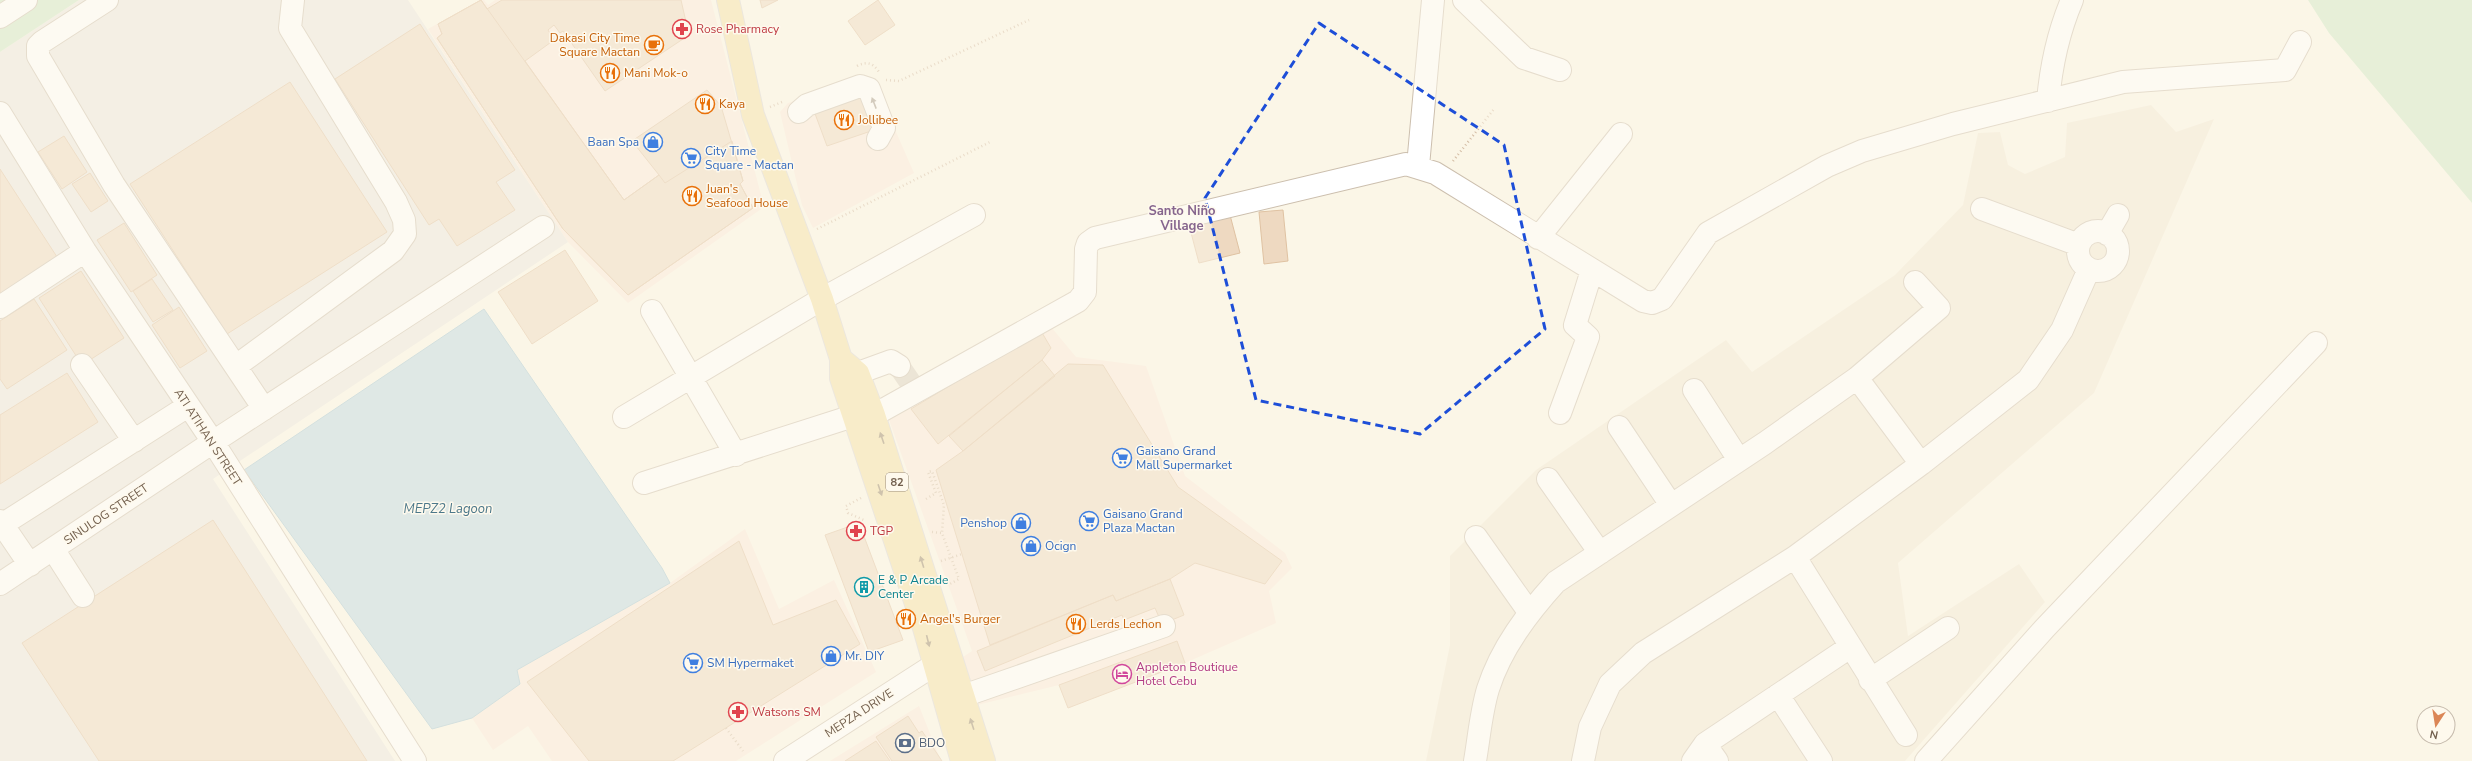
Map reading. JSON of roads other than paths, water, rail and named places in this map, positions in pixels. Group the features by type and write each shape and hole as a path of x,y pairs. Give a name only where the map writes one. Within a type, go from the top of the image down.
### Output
{"main road":[{"name":"82","path":"728,0 753,115 822,299 841,359 841,378 888,513 962,761"},
{"name":"82","path":"841,359 858,373 874,415 913,532 984,761"}],"street":[{"path":"0,17 26,0"},
{"path":"107,0 42,42 38,46 38,56 114,185 264,409"},
{"path":"236,366 393,251 405,234 404,220 396,202 290,28 293,0"},
{"path":"1426,170 1433,0"},
{"path":"1464,0 1524,58 1560,70"},
{"path":"2048,101 2050,71 2060,28 2072,0"},
{"path":"874,415 914,388 1078,301 1085,292 1086,249 1088,243 1095,238 1406,164 1426,170 1643,302 1652,303 1662,299 1708,232 1827,166 1862,151 1891,142 2123,82 2285,70 2300,42"},
{"path":"794,105 807,105 860,86 869,89 884,128 878,139"},
{"name":"ATI ATIHAN STREET","path":"0,113 85,251 213,442 414,761"},
{"path":"1538,238 1621,134"},
{"path":"1982,209 2079,245"},
{"path":"624,417 822,299 974,215"},
{"path":"2108,234 2118,215"},
{"name":"SINULOG STREET","path":"0,584 213,442 543,227"},
{"path":"2094,232 2108,234 2116,244 2117,257 2114,263 2103,270 2089,269 2081,261 2079,245 2083,239 2094,232"},
{"path":"0,307 85,251"},
{"path":"1583,761 1590,727 1610,684 1643,653 1795,557 1921,464 2028,380 2062,330 2089,269"},
{"path":"1560,412 1588,337 1575,325 1592,270"},
{"path":"1475,761 1488,689 1512,638 1529,612 1556,582 1739,460 1857,378 1939,308 1915,282"},
{"path":"652,311 736,455"},
{"path":"1926,761 2045,628 2316,343"},
{"path":"858,373 891,361 899,366"},
{"path":"82,365 134,441"},
{"path":"1857,378 1921,464"},
{"path":"1694,390 1739,460"},
{"path":"30,565 1,524 188,406"},
{"path":"644,483 736,455 853,416"},
{"path":"1618,427 1671,505"},
{"path":"1548,479 1600,553"},
{"path":"1476,537 1529,612"},
{"path":"53,549 83,596"},
{"path":"1795,557 1870,680 1906,735"},
{"path":"963,696 1164,626"},
{"path":"1870,680 1948,628"},
{"path":"1705,755 1778,695 1850,647"},
{"name":"MEPZA DRIVE","path":"784,761 934,665"},
{"path":"1778,695 1821,761"}],"water":[{"name":"MEPZ2 Lagoon","path":"484,309 662,568 670,583 517,670 520,684 472,718 432,729 244,470"}],"tunnel":[{"path":"899,366 912,385"}],"place":[{"name":"Rose Pharmacy","path":"682,29"},
{"name":"Dakasi City Time Square Mactan","path":"654,45"},
{"name":"Mani Mok-o","path":"610,73"},
{"name":"Kaya","path":"705,104"},
{"name":"Jollibee","path":"844,120"},
{"name":"Baan Spa","path":"653,142"},
{"name":"City Time Square - Mactan","path":"691,158"},
{"name":"Juan's Seafood House","path":"692,196"},
{"name":"Gaisano Grand Mall Supermarket","path":"1122,458"},
{"name":"Gaisano Grand Plaza Mactan","path":"1089,521"},
{"name":"Penshop","path":"1021,523"},
{"name":"TGP","path":"856,531"},
{"name":"Ocign","path":"1031,546"},
{"name":"E & P Arcade Center","path":"864,587"},
{"name":"Angel's Burger","path":"906,619"},
{"name":"Lerds Lechon","path":"1076,624"},
{"name":"Mr. DIY","path":"831,656"},
{"name":"SM Hypermaket","path":"693,663"},
{"name":"Appleton Boutique Hotel Cebu","path":"1122,674"},
{"name":"Watsons SM","path":"738,712"},
{"name":"BDO","path":"905,743"}],"district":[{"name":"Santo Niño Village","path":"1182,218"}]}
